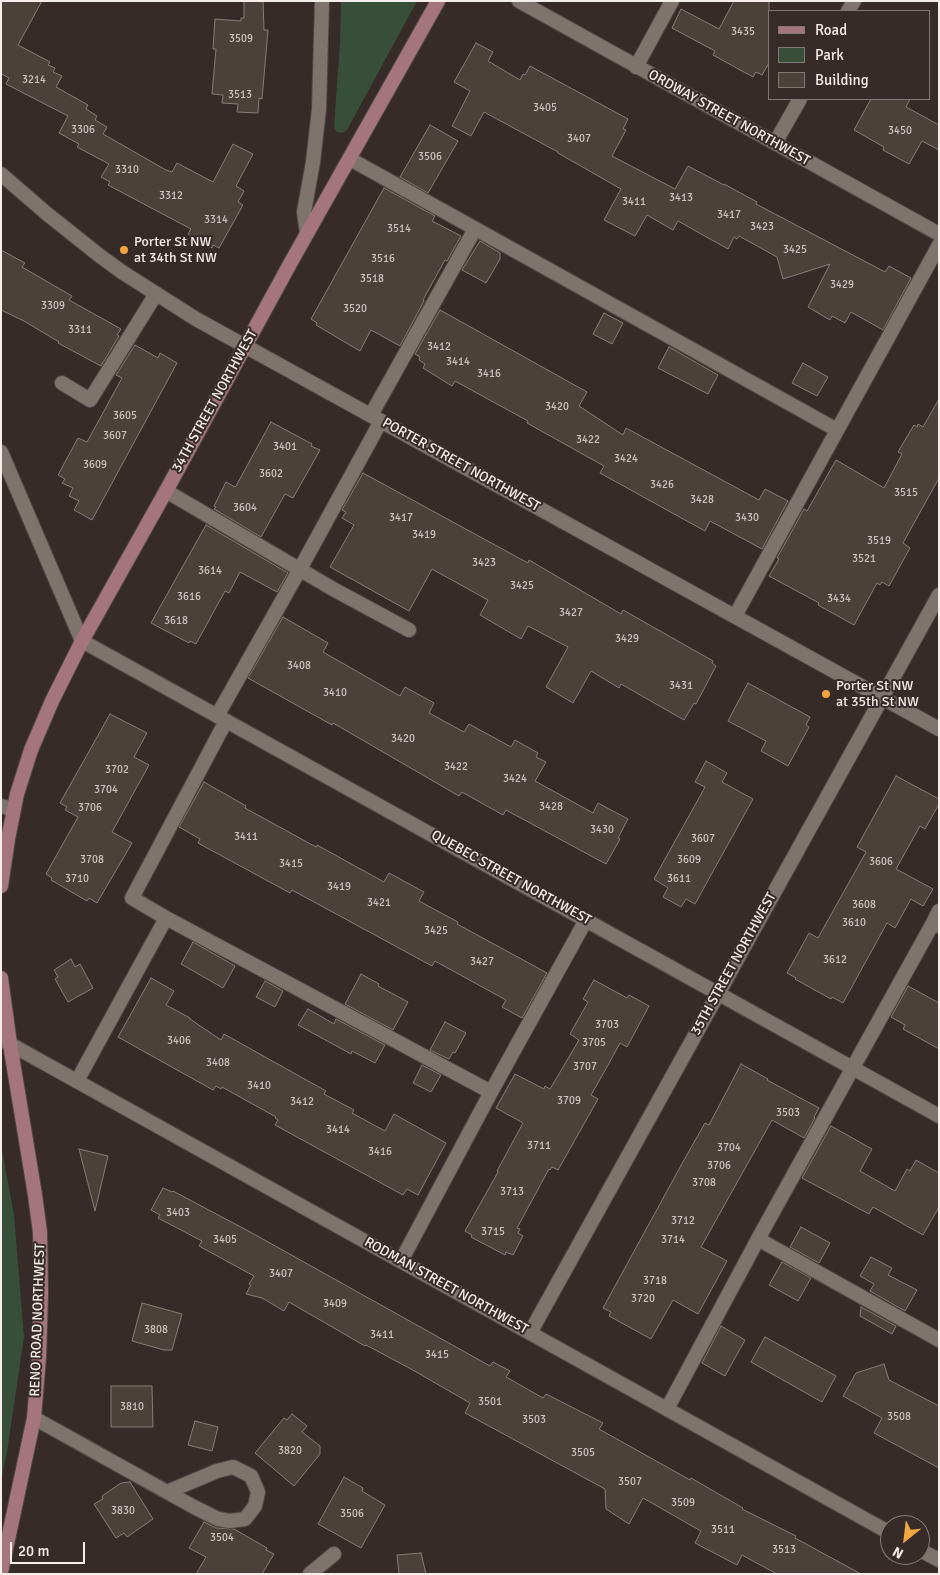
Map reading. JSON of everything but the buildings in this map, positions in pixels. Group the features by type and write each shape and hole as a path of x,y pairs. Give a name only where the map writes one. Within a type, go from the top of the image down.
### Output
{"main road":[{"name":"34TH STREET NORTHWEST","path":"7,808 20,783 39,728 82,641 307,233 438,1"},
{"path":"1,886 8,838 7,808"},
{"name":"RENO ROAD NORTHWEST","path":"1,978 6,1042 32,1169 40,1232 41,1303 34,1418 1,1572"}],"street":[{"path":"307,233 304,212 313,162 319,109 322,1"},
{"name":"ORDWAY STREET NORTHWEST","path":"519,1 939,234"},
{"path":"636,67 672,1"},
{"path":"775,143 799,100"},
{"path":"350,159 837,430"},
{"name":"PORTER STREET NORTHWEST","path":"1,174 100,256 156,294 196,318 939,729"},
{"path":"475,229 376,418 132,898 490,1092"},
{"path":"735,616 939,245"},
{"path":"62,384 90,400 156,294"},
{"path":"1,452 82,641"},
{"path":"166,491 408,630"},
{"name":"35TH STREET NORTHWEST","path":"530,1333 939,595"},
{"name":"QUEBEC STREET NORTHWEST","path":"82,641 939,1116"},
{"path":"77,1081 166,918"},
{"path":"401,1261 490,1092 586,920"},
{"path":"667,1409 852,1068 937,920"},
{"name":"RODMAN STREET NORTHWEST","path":"6,1042 880,1527"},
{"path":"758,1239 939,1340"},
{"path":"34,1418 167,1492 218,1519 230,1521 244,1519 255,1506 258,1492 251,1476 233,1467 217,1471 167,1492"},
{"path":"310,1574 334,1554"}],"green space":[{"path":"341,1 417,1 347,130 342,133 337,132 334,127"},
{"path":"1,1144 14,1215 24,1337 1,1481"}],"place":[{"name":"Porter St NW at 34th St NW","path":"124,250"},
{"name":"Porter St NW at 35th St NW","path":"826,694"}]}
